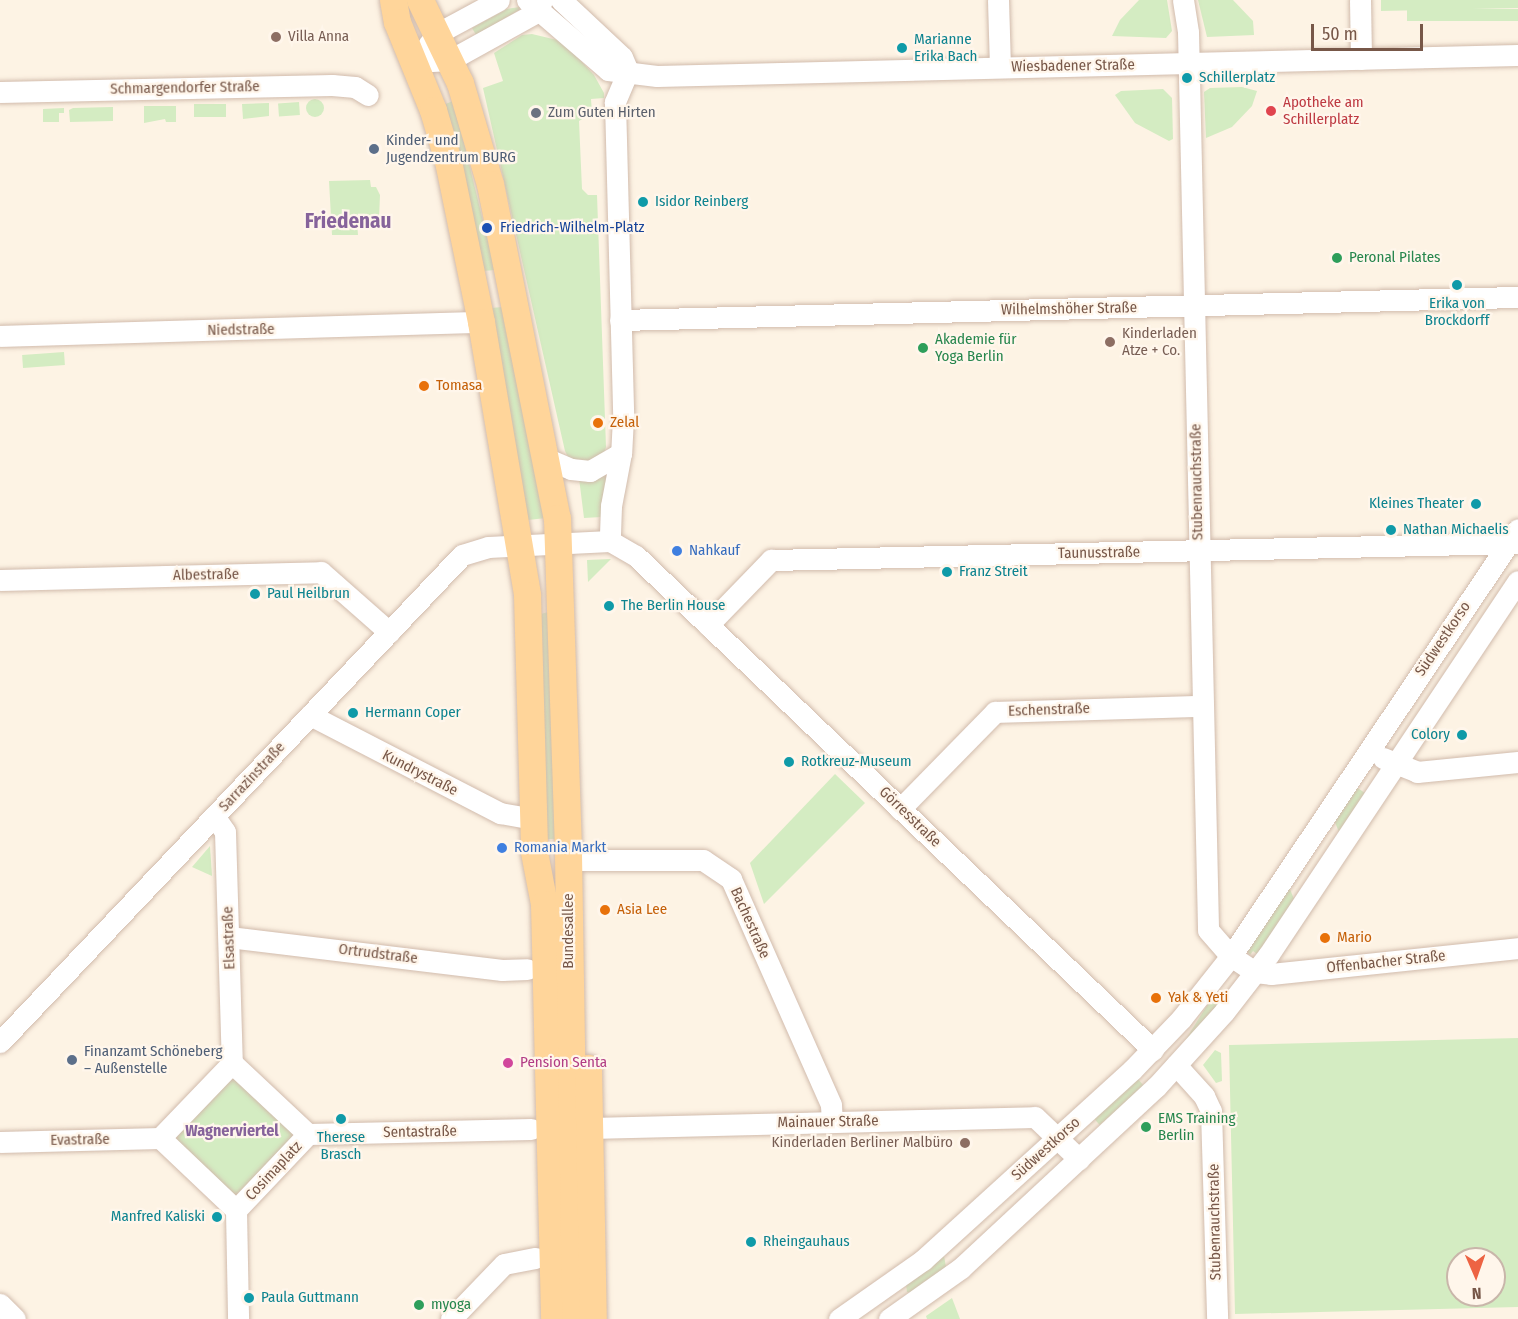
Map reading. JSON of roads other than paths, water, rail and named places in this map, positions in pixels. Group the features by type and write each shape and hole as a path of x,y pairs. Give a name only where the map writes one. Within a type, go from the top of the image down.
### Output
{"main road":[{"path":"393,0 397,22 414,62 448,161 482,322 520,545"},
{"path":"420,0 450,60 490,184 545,458 558,543"},
{"name":"Bundesallee","path":"558,543 562,603 568,860 575,1319"},
{"name":"Bundesallee","path":"520,545 528,606 534,852 544,904 554,1319"},
{"path":"528,606 562,603"},
{"path":"534,852 526,969 537,1319"},
{"path":"569,928 579,951 586,1004 593,1319"}],"street":[{"path":"414,62 438,33 499,0"},
{"path":"558,543 610,541 612,491 621,453 615,102 628,71 622,57 561,0"},
{"path":"998,0 1000,67"},
{"name":"Stubenrauchstraße","path":"1183,0 1187,63 1208,930 1231,956"},
{"path":"1360,0 1361,59"},
{"path":"414,62 450,60 535,4 608,70 628,71"},
{"name":"Wiesbadener Straße","path":"628,71 657,76 1518,55"},
{"name":"Schmargendorfer Straße","path":"0,93 332,85 355,87 368,95"},
{"name":"Wilhelmshöher Straße","path":"620,320 1518,297"},
{"name":"Niedstraße","path":"0,336 482,322"},
{"path":"545,458 571,469 590,471 621,453"},
{"name":"Taunusstraße","path":"708,625 771,560 1199,551 1515,539"},
{"name":"Südwestkorso","path":"839,1319 923,1260 1153,1050 1231,956 1515,539"},
{"name":"Görresstraße","path":"610,541 633,553 1153,1050"},
{"name":"Sarrazinstraße","path":"0,1042 469,550 558,543"},
{"name":"Albestraße","path":"0,580 321,572 389,632"},
{"name":"Südwestkorso","path":"896,1317 961,1268 1079,1159 1176,1065 1255,972 1518,581"},
{"name":"Eschenstraße","path":"900,808 995,712 1202,706"},
{"name":"Kundrystraße","path":"310,715 500,813 534,819"},
{"path":"1370,750 1394,766 1417,772 1518,762"},
{"name":"Elsastraße","path":"214,816 225,832 232,1063"},
{"name":"Bachestraße","path":"568,860 703,860 731,879 831,1105 832,1122"},
{"name":"Ortrudstraße","path":"229,937 502,970 526,969"},
{"name":"Offenbacher Straße","path":"1255,972 1518,948"},
{"path":"1231,956 1255,972"},
{"path":"160,1138 232,1063"},
{"name":"Cosimaplatz","path":"160,1138 236,1210 308,1134 232,1063"},
{"name":"Stubenrauchstraße","path":"1176,1065 1204,1096 1211,1111 1217,1319"},
{"name":"Mainauer Straße","path":"590,1128 1035,1117 1059,1137 1079,1159"},
{"name":"Sentastraße","path":"308,1134 531,1129"},
{"name":"Evastraße","path":"0,1142 160,1138"},
{"path":"236,1210 238,1319"},
{"path":"451,1319 504,1264 535,1258"},
{"path":"882,1289 896,1317"},
{"path":"0,1304 15,1319"}],"place":[{"name":"Villa Anna","path":"276,37"},
{"name":"Marianne Erika Bach","path":"902,48"},
{"name":"Schillerplatz","path":"1187,78"},
{"name":"Apotheke am Schillerplatz","path":"1271,111"},
{"name":"Zum Guten Hirten","path":"536,113"},
{"name":"Kinder- und Jugendzentrum BURG","path":"374,149"},
{"name":"Isidor Reinberg","path":"643,202"},
{"name":"Friedrich-Wilhelm-Platz","path":"487,228"},
{"name":"Peronal Pilates","path":"1337,258"},
{"name":"Erika von Brockdorff","path":"1457,285"},
{"name":"Kinderladen Atze + Co.","path":"1110,342"},
{"name":"Akademie für Yoga Berlin","path":"923,348"},
{"name":"Tomasa","path":"424,386"},
{"name":"Zelal","path":"598,423"},
{"name":"Kleines Theater","path":"1476,504"},
{"name":"Nathan Michaelis","path":"1391,530"},
{"name":"Nahkauf","path":"677,551"},
{"name":"Franz Streit","path":"947,572"},
{"name":"Paul Heilbrun","path":"255,594"},
{"name":"The Berlin House","path":"609,606"},
{"name":"Hermann Coper","path":"353,713"},
{"name":"Colory","path":"1462,735"},
{"name":"Rotkreuz-Museum","path":"789,762"},
{"name":"Romania Markt","path":"502,848"},
{"name":"Asia Lee","path":"605,910"},
{"name":"Mario","path":"1325,938"},
{"name":"Yak & Yeti","path":"1156,998"},
{"name":"Finanzamt Schöneberg – Außenstelle","path":"72,1060"},
{"name":"Pension Senta","path":"508,1063"},
{"name":"Therese Brasch","path":"341,1119"},
{"name":"EMS Training Berlin","path":"1146,1127"},
{"name":"Kinderladen Berliner Malbüro","path":"965,1143"},
{"name":"Manfred Kaliski","path":"217,1217"},
{"name":"Rheingauhaus","path":"751,1242"},
{"name":"Paula Guttmann","path":"249,1298"},
{"name":"myoga","path":"419,1305"}],"district":[{"name":"Friedenau","path":"348,221"},
{"name":"Wagnerviertel","path":"232,1131"}]}
